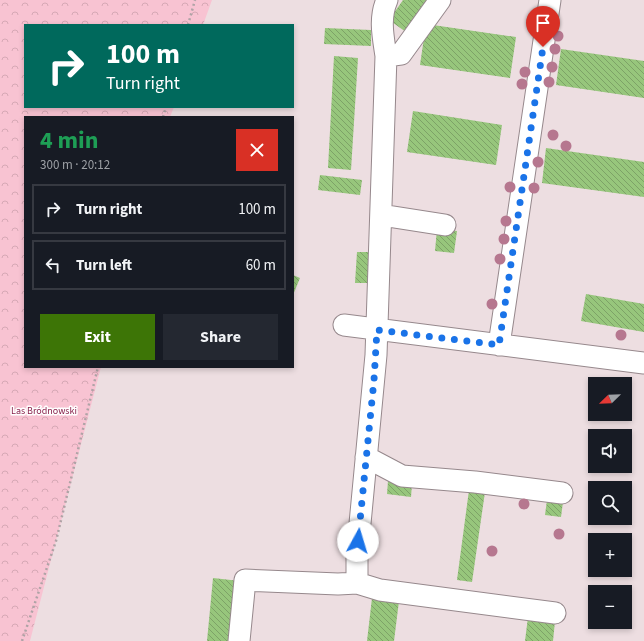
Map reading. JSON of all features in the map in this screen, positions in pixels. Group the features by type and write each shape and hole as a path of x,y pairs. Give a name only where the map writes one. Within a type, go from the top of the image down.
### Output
{"lane":[{"path":"357,583 356,555 374,380 377,330 386,56 382,21 387,0"},
{"path":"386,56 401,54 440,0"},
{"path":"499,345 550,0"},
{"path":"381,215 445,225"},
{"path":"344,325 644,363"},
{"path":"366,457 402,476 475,482 562,493"},
{"path":"239,641 245,580 338,584 357,583 380,590 555,613"}],"path":[{"path":"188,24 195,0"},
{"path":"22,641 56,540 98,368"}],"green space":[{"name":"Las Bródnowski","path":"0,0 212,0 203,24 24,24 24,108 174,108 170,116 24,116 24,368 101,368 30,641 0,641"}],"building":[{"path":"403,0 428,0 406,32 389,20"},
{"path":"426,24 516,37 510,78 420,65"},
{"path":"325,28 371,30 371,46 324,44"},
{"path":"561,49 644,61 644,98 556,85"},
{"path":"334,56 358,58 351,170 328,168"},
{"path":"413,111 502,125 496,165 407,152"},
{"path":"546,148 644,162 644,197 542,183"},
{"path":"320,175 362,180 360,195 318,190"},
{"path":"437,229 457,231 454,253 435,251"},
{"path":"357,252 372,252 370,283 355,283"},
{"path":"294,275 300,278 294,293"},
{"path":"586,294 644,304 644,332 581,321"},
{"path":"388,481 412,484 411,497 387,494"},
{"path":"469,490 485,492 472,582 457,580"},
{"path":"547,500 563,502 561,517 545,515"},
{"path":"213,578 240,581 234,641 207,641"},
{"path":"372,598 399,601 394,641 367,641"},
{"path":"528,617 555,621 553,641 525,641"}],"route":[{"path":"358,541 374,380 377,330 499,345 543,47"}]}
